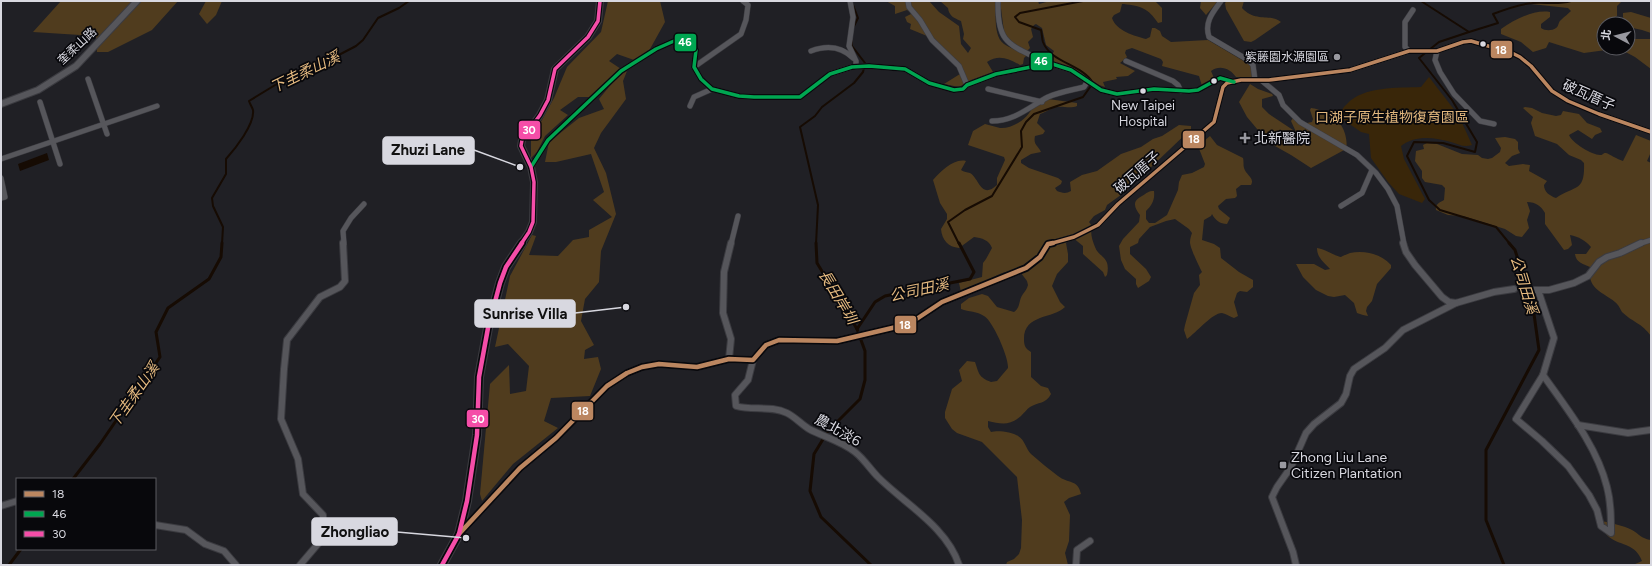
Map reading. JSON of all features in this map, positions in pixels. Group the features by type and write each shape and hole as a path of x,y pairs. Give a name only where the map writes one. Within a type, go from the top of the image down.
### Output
{"street":[{"name":"奎柔山路","path":"1,104 38,90 76,66 137,1"},
{"path":"459,534 472,478 477,436 479,377 488,328 500,283 506,267 529,232 533,222 534,182 531,167 523,154 521,146 522,140 540,115 548,100 552,78 556,69 588,37 598,21 600,1"},
{"path":"694,67 741,34 746,20 748,5 743,1"},
{"path":"850,1 853,17 849,46 856,61 857,67"},
{"path":"908,1 909,7 920,20 932,40 959,66 967,85"},
{"path":"998,1 998,23 1002,37 1006,42 1043,61 1071,70 1087,82 1102,90 1117,94 1154,89 1181,91 1198,90 1220,78 1234,82"},
{"path":"1221,1 1206,27 1206,33 1209,37 1248,60 1253,65 1258,80 1280,95 1281,101 1289,111 1306,126 1358,155 1372,170 1394,197 1399,212 1404,247 1409,256 1438,293 1449,302 1456,303"},
{"path":"1409,52 1405,47 1405,22 1413,10"},
{"path":"531,167 548,140 622,71 656,49 674,41 687,42 696,50 694,67 701,79 712,89 747,97 800,97 830,74 839,70 869,66 905,69 929,83 945,88 960,90 967,85 996,74 1031,67 1037,62 1043,61"},
{"name":"破瓦厝子","path":"753,360 766,345 779,340 837,341 909,324 942,302 1026,268 1040,257 1048,244 1074,237 1098,225 1118,204 1214,122 1223,87 1227,83 1308,76 1350,70 1409,52 1435,50 1467,41 1512,53 1526,62 1552,92 1588,110 1651,132"},
{"path":"811,51 829,48 842,49 856,61"},
{"path":"1435,50 1435,60 1440,72 1454,94 1480,121 1494,124"},
{"path":"1126,61 1174,81 1181,91"},
{"path":"88,79 107,134"},
{"path":"992,120 1008,120 1061,92 1084,87 1087,82"},
{"path":"690,106 694,97 712,89"},
{"path":"988,89 1042,102"},
{"path":"40,102 60,164"},
{"path":"1,159 157,106"},
{"path":"1341,206 1362,196 1372,170"},
{"path":"1,178 5,197 1,198"},
{"path":"300,565 323,538 322,515 303,494 298,459 281,419 281,400 287,340 320,297 340,287 345,281 343,231 351,218 364,204"},
{"path":"729,359 731,339 724,313 724,272 738,216"},
{"path":"1531,290 1549,290 1574,283 1588,276 1599,262 1607,257 1620,253 1644,241 1651,240"},
{"path":"1296,565 1293,552 1272,498 1274,489 1288,472 1304,436 1311,427 1326,416 1344,397 1350,375 1355,368 1375,356 1390,344 1396,335 1403,330 1456,303 1494,292 1514,289"},
{"path":"1538,290 1554,338 1542,375 1516,419 1553,450 1567,466 1585,489 1599,514 1600,526 1611,533 1610,501 1601,468 1578,425 1542,375"},
{"path":"442,565 459,534 520,468 556,438 616,379 642,367 659,364 697,368 729,359 753,360"},
{"name":"農北淡6","path":"753,360 752,371 747,381 735,394 734,400 736,406 745,410 776,410 786,412 801,424 855,452 872,471 926,519 951,545 959,560 959,565"},
{"path":"1578,425 1628,433 1650,430"},
{"path":"1,506 16,501"},
{"path":"156,525 186,530 206,544 224,551 236,565"},
{"path":"1076,565 1077,550 1090,541"}],"green space":[{"name":"口湖子原生植物復育園區","path":"1429,77 1459,116 1472,145 1464,146 1445,140 1425,138 1406,142 1401,146 1404,159 1425,199 1422,203 1399,194 1388,182 1371,158 1369,134 1361,132 1338,116 1346,105 1354,98 1362,94 1381,89 1421,87"}],"shaded area":[{"path":"61,1 178,1 152,30 108,52 97,52 96,36 33,32"},
{"path":"206,1 222,1 216,15 207,24 199,14"},
{"path":"608,1 660,1 665,22 650,49 634,60 617,54 609,61 621,69 591,97 578,97 560,110 568,115 545,136 537,152 531,158 531,140 554,98 567,67 601,32"},
{"path":"886,1 929,1 939,12 959,26 961,44 968,53 971,48 963,39 964,34 961,21 952,16 949,13 948,8 940,1 996,1 996,24 1000,40 1007,46 1027,55 1024,58 1023,64 1020,65 1004,58 996,58 991,60 987,62 993,72 971,80 959,87 944,84 960,74 959,69 927,36 910,29 911,24 907,22 905,17 911,14 910,12 907,10 895,14 895,6"},
{"path":"1000,1 1038,1 1039,4 1050,1 1155,1 1162,8 1162,22 1158,23 1151,14 1144,9 1122,4 1120,12 1112,18 1114,23 1122,30 1146,39 1150,37 1152,28 1155,28 1160,31 1162,36 1171,42 1208,40 1252,66 1252,77 1236,77 1225,68 1218,68 1211,71 1214,78 1202,86 1199,76 1162,66 1163,62 1161,59 1132,48 1126,50 1125,53 1127,57 1120,63 1135,71 1128,76 1116,77 1117,79 1103,82 1105,87 1099,85 1071,67 1042,58 1047,54 1053,53 1054,51 1046,45 1042,28 1036,24 1031,29 1033,37 1028,42 1030,48 1028,50 1025,50 1005,39"},
{"path":"1201,1 1218,1 1206,15 1200,8"},
{"path":"1227,1 1244,1 1242,8 1247,13 1258,17 1277,19 1281,22 1255,40 1251,42 1244,41 1226,9 1225,3"},
{"path":"1529,1 1622,1 1617,6 1617,16 1596,16 1596,51 1584,53 1549,42 1546,48 1533,52 1521,42 1501,34 1501,29 1512,22 1537,12 1550,12 1550,17 1541,24 1541,28 1553,30 1571,11 1568,8 1531,4"},
{"path":"1631,12 1651,18 1651,33 1636,29 1636,16 1623,16 1623,13"},
{"path":"1636,39 1651,39 1651,69 1633,56 1636,56"},
{"path":"627,71 623,81 626,99 601,133 594,148 606,173 616,214 601,251 599,282 585,299 581,321 594,345 585,350 584,359 598,357 601,369 590,396 551,398 544,421 558,428 513,464 482,501 480,494 490,384 509,365 510,394 526,391 529,366 508,344 495,347 510,276 532,235 536,236 529,255 558,256 573,240 589,237 589,230 612,217 593,200 604,192 591,154 556,162 545,162 549,142 579,118 604,109 599,99 618,76"},
{"path":"1250,84 1258,89 1272,94 1273,96 1262,99 1262,107 1269,114 1296,132 1291,121 1293,118 1307,123 1312,122 1313,119 1310,110 1311,108 1332,117 1344,130 1347,146 1346,149 1311,168 1268,142 1247,117 1239,102"},
{"path":"1048,99 1077,103 1077,106 1056,107 1040,114 1037,123 1045,131 1043,134 1035,136 1035,143 1041,152 1031,154 1021,160 1021,163 1029,168 1058,178 1062,181 1061,184 1055,188 1057,191 1062,193 1071,191 1070,182 1082,175 1097,171 1121,154 1141,147 1179,125 1191,126 1191,129 1125,192 1107,205 1105,210 1094,216 1089,222 1092,226 1091,231 1095,247 1106,261 1108,269 1107,275 1105,277 1103,272 1083,254 1083,246 1072,237 1066,243 1068,262 1057,274 1052,286 1060,302 1065,307 1060,311 1033,321 1025,332 1024,344 1031,352 1031,377 1041,386 1048,388 1051,394 1047,400 1033,405 1017,419 1009,423 988,421 988,427 991,432 997,431 1012,433 1018,436 1031,454 1058,476 1078,486 1081,494 1069,498 1064,502 1070,515 1069,541 1065,553 1068,565 1006,565 1007,562 1014,559 1019,554 1021,548 1022,520 1017,477 982,442 957,433 952,429 945,418 945,412 952,389 962,381 959,370 967,361 975,362 981,376 991,382 997,381 1008,368 1006,356 1000,340 988,319 979,313 961,309 961,304 969,298 982,294 988,296 997,307 1014,312 1018,308 1021,297 1028,285 1021,273 1005,272 961,292 959,283 982,277 983,263 992,248 985,240 974,237 959,248 952,246 944,240 941,229 947,219 947,214 940,203 933,180 952,163 957,161 966,161 961,170 970,173 984,189 992,189 997,185 997,178 1005,160 1004,157 968,145 973,131 985,124 1000,128 1015,125 1028,115 1033,106"},
{"path":"1525,107 1556,116 1561,115 1563,111 1579,114 1587,123 1600,128 1602,132 1595,135 1592,139 1578,130 1569,135 1578,145 1587,151 1596,154 1601,155 1606,153 1623,161 1636,135 1651,141 1651,152 1647,161 1651,163 1651,336 1641,325 1622,312 1616,303 1596,289 1593,285 1590,267 1579,261 1575,254 1586,254 1591,247 1582,239 1570,235 1572,245 1568,249 1564,250 1545,224 1545,213 1538,205 1527,202 1530,211 1527,220 1529,228 1522,237 1516,236 1505,229 1463,216 1448,215 1436,210 1437,205 1444,200 1445,188 1442,185 1425,182 1422,178 1422,171 1415,161 1416,151 1424,149 1423,145 1427,143 1437,144 1462,154 1478,155 1482,158 1488,159 1500,152 1501,148 1495,138 1505,137 1515,139 1518,142 1518,149 1520,153 1512,156 1505,163 1509,166 1523,164 1530,165 1529,171 1547,181 1544,187 1546,192 1550,195 1556,198 1574,189 1581,183 1583,179 1584,163 1581,160 1569,155 1557,144 1535,136 1531,123 1533,117 1523,108"},
{"path":"1210,136 1217,145 1243,158 1244,168 1246,173 1251,178 1252,183 1251,185 1241,185 1236,189 1237,196 1235,198 1226,199 1218,206 1219,209 1230,218 1227,224 1218,221 1212,214 1204,220 1202,240 1214,244 1220,248 1221,258 1239,272 1253,280 1253,287 1247,292 1240,291 1237,293 1234,302 1238,316 1234,318 1222,313 1218,314 1187,339 1184,330 1185,325 1194,293 1200,285 1199,275 1202,272 1190,245 1192,233 1175,219 1166,221 1150,227 1139,239 1138,243 1130,247 1130,254 1146,269 1151,277 1149,281 1138,288 1136,279 1125,269 1121,260 1119,246 1123,239 1139,222 1140,215 1136,209 1135,202 1139,198 1149,192 1154,191 1153,202 1146,211 1146,219 1149,223 1155,223 1167,215 1178,190 1182,175 1192,173 1204,167 1205,164 1198,146"},
{"path":"47,153 49,160 20,171 18,164"},
{"path":"1317,248 1341,257 1356,252 1372,254 1382,258 1391,265 1391,268 1377,284 1372,301 1367,307 1366,311 1368,316 1357,313 1354,303 1345,295 1334,297 1328,296 1316,290 1303,277 1296,264 1314,264 1325,270 1330,269 1323,262"},
{"path":"1601,521 1625,527 1651,540 1651,565 1633,565 1642,561 1639,555 1632,548 1609,537 1597,525"}],"waterway":[{"name":"下圭柔山溪","path":"222,244 223,227 213,206 212,198 226,174 226,159 244,136 251,122 253,110 249,101 290,76 308,71 356,46 363,40 378,18 399,8 409,1"},
{"name":"公司田溪","path":"959,244 948,222 965,210 992,196 1022,147 1021,131 1026,122 1034,114 1083,97 1093,83 1082,72 1059,59 1047,49 1043,42 1041,30 1019,22 1015,17 1020,13 1083,1"},
{"name":"公司田溪","path":"1421,1 1469,32"},
{"path":"1469,32 1498,23 1493,14 1513,7 1523,4 1571,1"},
{"name":"長田岸圳","path":"853,5 858,18 854,26"},
{"name":"公司田溪","path":"1469,32 1439,42 1419,58 1452,100 1477,142 1475,152 1443,143 1414,142 1407,156 1429,200 1440,210 1496,227 1510,244"},
{"name":"長田岸圳","path":"816,244 818,205 800,127 815,116 822,107 854,83 863,72 865,63 852,46 852,39"},
{"name":"下圭柔山溪","path":"74,478 100,444 160,357 156,332 168,308 209,279 221,257 222,243"},
{"name":"公司田溪","path":"857,329 875,302 885,296 970,279 974,272 959,243"},
{"name":"公司田溪","path":"1504,565 1486,520 1486,450 1539,350 1533,307 1515,250 1509,243"},
{"name":"長田岸圳","path":"816,244 817,263 857,329"},
{"name":"長田岸圳","path":"857,329 865,351 865,380 860,399 828,431 814,454 810,491 821,517 871,565"},
{"name":"下圭柔山溪","path":"9,565 20,550"}],"transit line":[{"name":"30","path":"442,565 459,534 467,501 477,435 479,377 488,328 500,283 506,267 529,232 533,222 534,182 531,167 521,146 522,140 540,115 548,100 555,69 588,37 598,21 600,1"},
{"name":"46","path":"531,167 548,140 621,71 656,49 674,41 681,41 692,45 696,50 694,67 701,79 712,89 739,96 800,97 830,74 852,67 869,66 905,69 929,83 954,90 963,89 967,85 996,74 1031,67 1043,61 1071,70 1101,90 1117,94 1154,89 1189,91 1198,90 1220,78 1234,82"},
{"name":"18","path":"459,534 520,468 556,438 607,386 627,373 642,367 659,364 697,367 729,359 753,360 766,345 779,340 837,341 909,324 942,302 1026,268 1040,257 1048,244 1074,237 1098,225 1118,204 1214,122 1223,87 1227,83 1241,80 1269,80 1350,70 1409,51 1437,51 1463,42 1471,41 1512,53 1520,57 1531,66 1552,91 1568,101 1599,114 1651,132"}],"place":[{"name":"紫藤園水源園區","path":"1337,57"},
{"name":"New Taipei Hospital","path":"1143,91"},
{"name":"北新醫院","path":"1245,138"},
{"name":"Zhuzi Lane","path":"520,167"},
{"name":"Sunrise Villa","path":"626,307"},
{"name":"Zhong Liu Lane Citizen Plantation","path":"1283,465"},
{"name":"Zhongliao","path":"466,538"}]}
